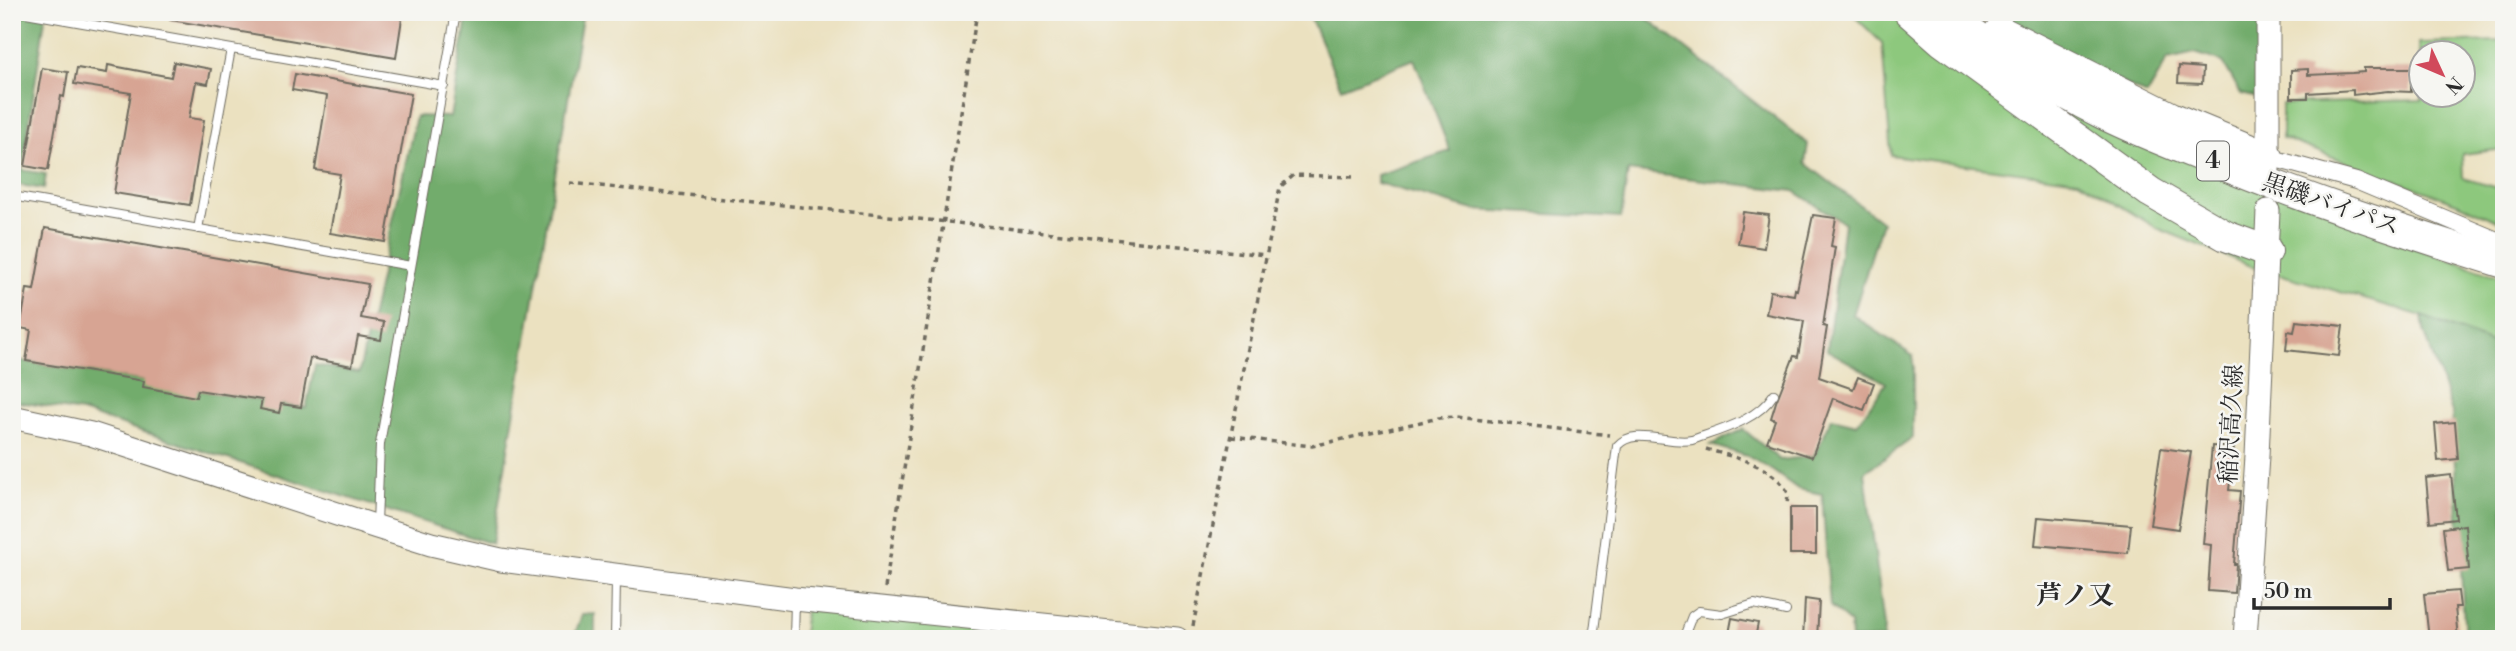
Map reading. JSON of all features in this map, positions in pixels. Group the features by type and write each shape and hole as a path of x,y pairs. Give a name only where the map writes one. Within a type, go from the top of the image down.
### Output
{"highway":[{"name":"4","path":"1909,12 1941,41 2150,192 2226,236 2267,251"},
{"name":"黒磯バイパス","path":"1945,12 1987,44 2113,119 2256,179 2338,209 2504,263"},
{"name":"4","path":"1966,12 2014,39 2268,165"}],"street":[{"path":"2268,12 2268,165 2356,181 2504,243"},
{"name":"稲沢高久線","path":"2245,639 2257,457 2267,211"},
{"path":"12,416 91,434 431,544 501,560 796,599 1177,639"}],"lane":[{"path":"20,12 444,86"},
{"path":"377,527 380,444 456,12"},
{"path":"198,229 231,49"},
{"path":"12,197 411,266"},
{"path":"1593,639 1615,454 1623,439 1633,436 1682,442 1710,434 1755,414 1767,405 1774,394"},
{"path":"615,639 617,575"},
{"path":"794,639 796,599"},
{"path":"1683,639 1692,616 1699,611 1722,614 1754,604 1786,611"}],"path":[{"path":"882,608 977,12"},
{"path":"1191,639 1280,187 1294,175 1354,177"},
{"path":"570,183 1266,255"},
{"path":"1230,437 1312,446 1438,418 1457,417 1623,439"},
{"path":"1682,442 1745,460 1777,477 1788,493 1787,506"}],"green space":[{"path":"22,12 46,12 22,170 46,174 44,189 12,184 12,70"},
{"path":"468,12 583,12 492,544 82,412 12,401 12,359 306,408 315,365 359,373 416,116 450,117"},
{"path":"1308,12 1639,12 1808,144 1805,163 1882,222 1853,315 1913,356 1913,438 1865,472 1884,626 1883,639 1851,639 1850,623 1830,606 1822,494 1798,489 1747,456 1711,445 1743,429 1780,460 1814,456 1832,418 1857,424 1886,383 1827,350 1844,223 1794,191 1628,171 1621,218 1474,210 1377,183 1377,175 1450,151 1414,59 1341,88"},
{"path":"1850,12 1921,12 2384,237 2504,278 2504,348 2422,316 2248,265 2157,228 2078,180 1891,155 1882,43"},
{"path":"1981,12 2262,12 2261,99 2241,94 2223,62 2195,53 2168,59 2147,95"},
{"path":"2504,41 2504,149 2462,154 2463,178 2504,190 2504,224 2462,205 2282,138 2282,104 2408,100 2408,108 2478,108 2478,42"},
{"path":"2422,316 2504,348 2504,639 2465,639 2452,413 2424,330"},
{"path":"805,609 1003,631 1003,639 803,639"},
{"path":"595,614 595,639 573,639 582,615"}],"building":[{"path":"171,12 403,12 396,58 170,20"},
{"path":"174,62 211,69 208,84 196,82 189,118 204,120 190,205 114,193 131,93 74,84 77,68 107,73 108,65 171,77"},
{"path":"2179,66 2203,68 2202,84 2178,83"},
{"path":"42,68 68,72 48,170 25,166"},
{"path":"2364,68 2408,68 2408,92 2353,95 2353,90 2308,93 2308,98 2291,98 2291,70 2308,69 2308,75 2364,72"},
{"path":"295,74 411,94 385,242 330,233 340,174 315,170 327,96 292,90"},
{"path":"1743,212 1769,215 1764,248 1738,244"},
{"path":"1813,215 1836,218 1831,246 1835,247 1823,326 1827,327 1819,377 1853,389 1858,377 1874,383 1864,410 1833,398 1812,457 1767,442 1775,420 1771,418 1776,402 1794,356 1798,357 1804,321 1766,314 1770,291 1794,295 1795,289 1797,290"},
{"path":"45,228 368,284 361,318 384,322 381,340 358,336 352,366 310,358 301,407 281,404 279,413 260,409 262,400 198,390 196,397 143,387 144,381 26,361 31,330 20,328 27,289 34,290"},
{"path":"2296,321 2343,326 2339,356 2286,350 2288,331 2294,332"},
{"path":"2455,422 2458,459 2438,461 2435,424"},
{"path":"2212,446 2234,448 2229,490 2240,491 2234,593 2208,591 2211,545 2203,544"},
{"path":"2161,448 2191,452 2178,529 2150,525"},
{"path":"2451,475 2456,519 2430,522 2426,478"},
{"path":"1790,508 1816,508 1816,554 1790,554"},
{"path":"2038,517 2131,525 2128,553 2035,545"},
{"path":"2465,525 2469,569 2448,571 2443,528"},
{"path":"2458,591 2460,607 2455,607 2458,639 2429,639 2424,594"},
{"path":"1805,599 1819,601 1817,639 1803,639"},
{"path":"1732,618 1758,623 1755,639 1728,639"}],"district":[{"name":"芦ノ又","path":"2075,596"}]}
